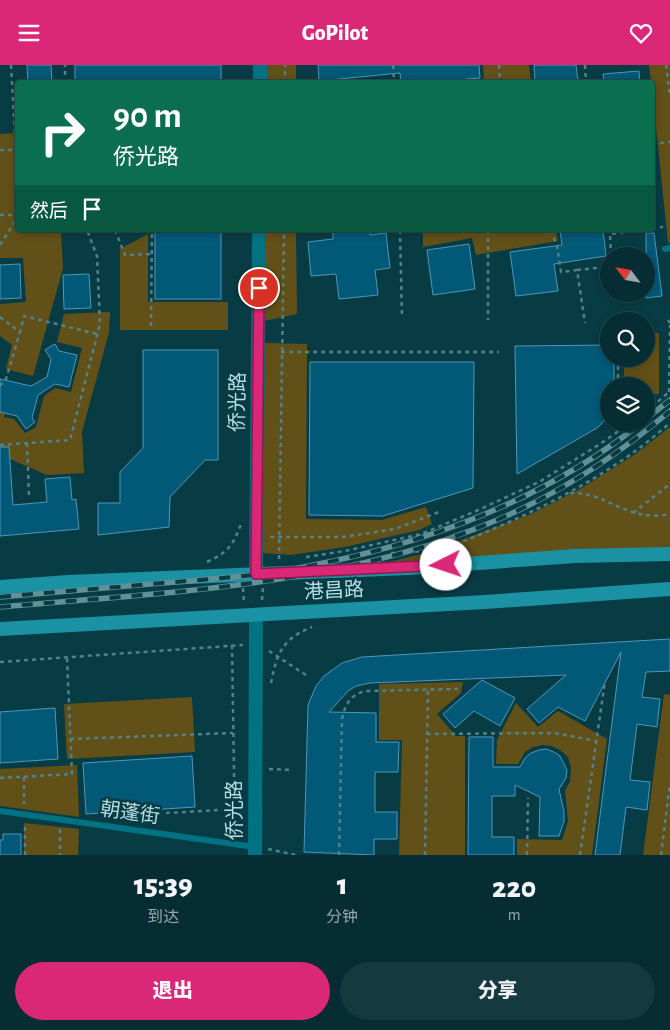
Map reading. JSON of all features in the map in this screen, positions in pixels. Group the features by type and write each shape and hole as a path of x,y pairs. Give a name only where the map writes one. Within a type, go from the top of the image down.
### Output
{"main road":[{"name":"港昌路","path":"0,587 68,582 408,568 575,556 670,554"},
{"name":"港昌路","path":"0,629 670,589"}],"street":[{"path":"260,65 260,80"},
{"name":"侨光路","path":"256,574 259,232"},
{"name":"侨光路","path":"256,615 259,850"}],"lane":[{"name":"朝蓬街","path":"0,811 235,844 259,850"}],"path":[{"path":"11,65 15,133"},
{"path":"65,65 65,80"},
{"path":"284,80 285,65"},
{"path":"393,65 394,80"},
{"path":"498,65 500,80"},
{"path":"585,65 586,80"},
{"path":"666,65 670,97"},
{"path":"655,144 670,142"},
{"path":"0,151 15,150"},
{"path":"0,215 15,216"},
{"path":"0,245 15,221"},
{"path":"655,228 663,227"},
{"path":"0,445 70,441 100,325 97,255 88,232"},
{"path":"116,232 125,255 152,255"},
{"path":"152,232 152,326"},
{"path":"279,559 284,232"},
{"path":"400,232 402,318"},
{"path":"488,232 488,320"},
{"path":"552,232 557,245 561,272 600,268"},
{"path":"610,232 611,247"},
{"path":"577,270 585,323"},
{"path":"0,386 6,379 24,316 97,334"},
{"path":"0,317 20,331"},
{"path":"655,404 669,392 670,324 668,320"},
{"path":"281,352 498,352"},
{"path":"441,550 488,531 569,493 638,449 670,423"},
{"path":"301,557 345,551 421,534 539,482 617,432"},
{"path":"26,443 29,496"},
{"path":"633,513 670,484"},
{"path":"569,493 592,496 633,513 654,516 670,514"},
{"path":"257,537 352,536 395,529 439,512"},
{"path":"256,559 285,559"},
{"path":"270,690 278,656 287,641 300,632 314,626"},
{"path":"0,662 256,644 309,677"},
{"path":"232,645 235,844"},
{"path":"0,778 72,774 66,657"},
{"path":"580,855 605,681"},
{"path":"425,855 428,689"},
{"path":"339,855 342,719 344,710 350,700 357,693 458,689"},
{"path":"70,739 233,733"},
{"path":"427,734 555,733 596,741"},
{"path":"269,760 269,769 293,770"},
{"path":"661,855 670,783"},
{"path":"527,855 528,798"},
{"path":"259,850 268,855"},
{"path":"259,850 296,855"}],"shaded area":[{"path":"264,65 296,65 296,80 264,80"},
{"path":"483,65 529,65 531,80 484,80"},
{"path":"649,65 670,65 670,242 668,243 655,118 655,80 651,80"},
{"path":"15,133 15,232 61,232 63,268 33,376 6,369 12,345 0,336 0,304 26,302 23,258 0,258 0,134"},
{"path":"264,232 296,232 297,314 264,321"},
{"path":"423,232 556,232 558,241 476,255 472,238 423,247"},
{"path":"148,234 148,302 228,302 228,330 120,330 120,249"},
{"path":"110,312 109,332 82,432 84,473 47,475 10,459 0,460 0,383 12,386 4,417 14,419 25,433 36,427 44,396 55,388 71,392 82,348 57,342 64,314"},
{"path":"655,333 659,333 659,394 655,394 655,377 624,377 624,367 655,367"},
{"path":"265,343 307,344 306,519 382,520 426,507 432,524 419,530 345,547 291,555 261,553"},
{"path":"670,427 670,553 362,569 429,552 531,514 580,489 634,455"},
{"path":"463,682 461,693 437,714 456,736 465,736 465,855 399,855 402,740 379,740 379,684"},
{"path":"664,694 670,695 670,855 643,855"},
{"path":"192,697 195,752 67,759 64,704"},
{"path":"516,703 538,727 558,711 607,739 592,855 517,855 517,839 562,840 568,821 565,791 570,781 571,767 568,757 560,750 552,746 542,745 533,747 525,752 518,764 496,764 497,740"},
{"path":"77,765 79,817 0,806 0,769"},
{"path":"24,823 79,829 78,855 24,855"}],"building":[{"path":"27,65 51,65 52,80 28,80"},
{"path":"75,65 221,65 221,80 75,80"},
{"path":"318,65 479,65 480,78 465,80 401,80 400,73 319,80"},
{"path":"534,65 576,65 578,80 535,80"},
{"path":"639,71 640,80 604,80 603,74"},
{"path":"155,232 221,232 221,299 155,299"},
{"path":"333,232 370,232 370,235 386,233 390,268 375,270 378,295 339,299 336,274 311,276 308,242 333,239"},
{"path":"560,232 603,232 605,247 600,247 600,257 554,264 558,291 516,296 510,252 562,245"},
{"path":"646,233 654,233 662,296 655,297 655,247 646,247"},
{"path":"469,244 475,289 433,295 427,250"},
{"path":"20,264 21,298 0,299 0,265"},
{"path":"89,274 91,308 64,309 63,275"},
{"path":"55,344 59,351 77,355 69,387 55,384 38,395 32,418 35,422 26,429 17,416 0,412 0,379 31,386 47,377 51,359 45,350"},
{"path":"600,345 600,367 614,367 614,377 600,377 600,425 517,474 515,346"},
{"path":"143,350 218,350 218,460 205,460 170,497 169,527 98,535 98,503 120,503 120,472 143,448"},
{"path":"310,362 474,362 473,488 383,516 309,515"},
{"path":"0,447 9,447 13,505 47,502 45,479 70,477 72,500 76,499 79,529 0,536"},
{"path":"670,639 670,671 646,672 642,697 660,699 657,727 637,724 630,780 650,782 647,810 626,807 620,855 595,855 621,652 585,721 558,707 539,723 527,709 566,675 370,683 356,686 348,691 329,712 376,713 376,742 399,742 398,772 375,772 375,812 397,812 397,839 374,839 374,855 304,852 308,705 316,686 324,676 342,663 362,657"},
{"path":"482,680 515,698 500,726 474,711 455,728 443,714"},
{"path":"55,708 58,759 0,763 0,712"},
{"path":"469,737 493,737 493,767 520,767 525,758 539,750 546,749 560,756 567,770 566,778 559,789 564,821 559,836 539,836 540,797 515,785 515,796 492,796 492,837 514,837 514,855 468,855"},
{"path":"192,756 195,807 86,814 83,763"},
{"path":"3,834 21,834 21,855 0,855 0,840 3,840"}],"railway":[{"path":"655,412 670,400"},
{"path":"0,607 190,591 315,573 377,560 438,542 497,520 543,498 609,458 670,411"},
{"path":"0,597 217,579 273,572 309,566 397,545 483,515 524,496 565,475 629,432"}],"route":[{"path":"259,288 256,574 446,565"}]}
